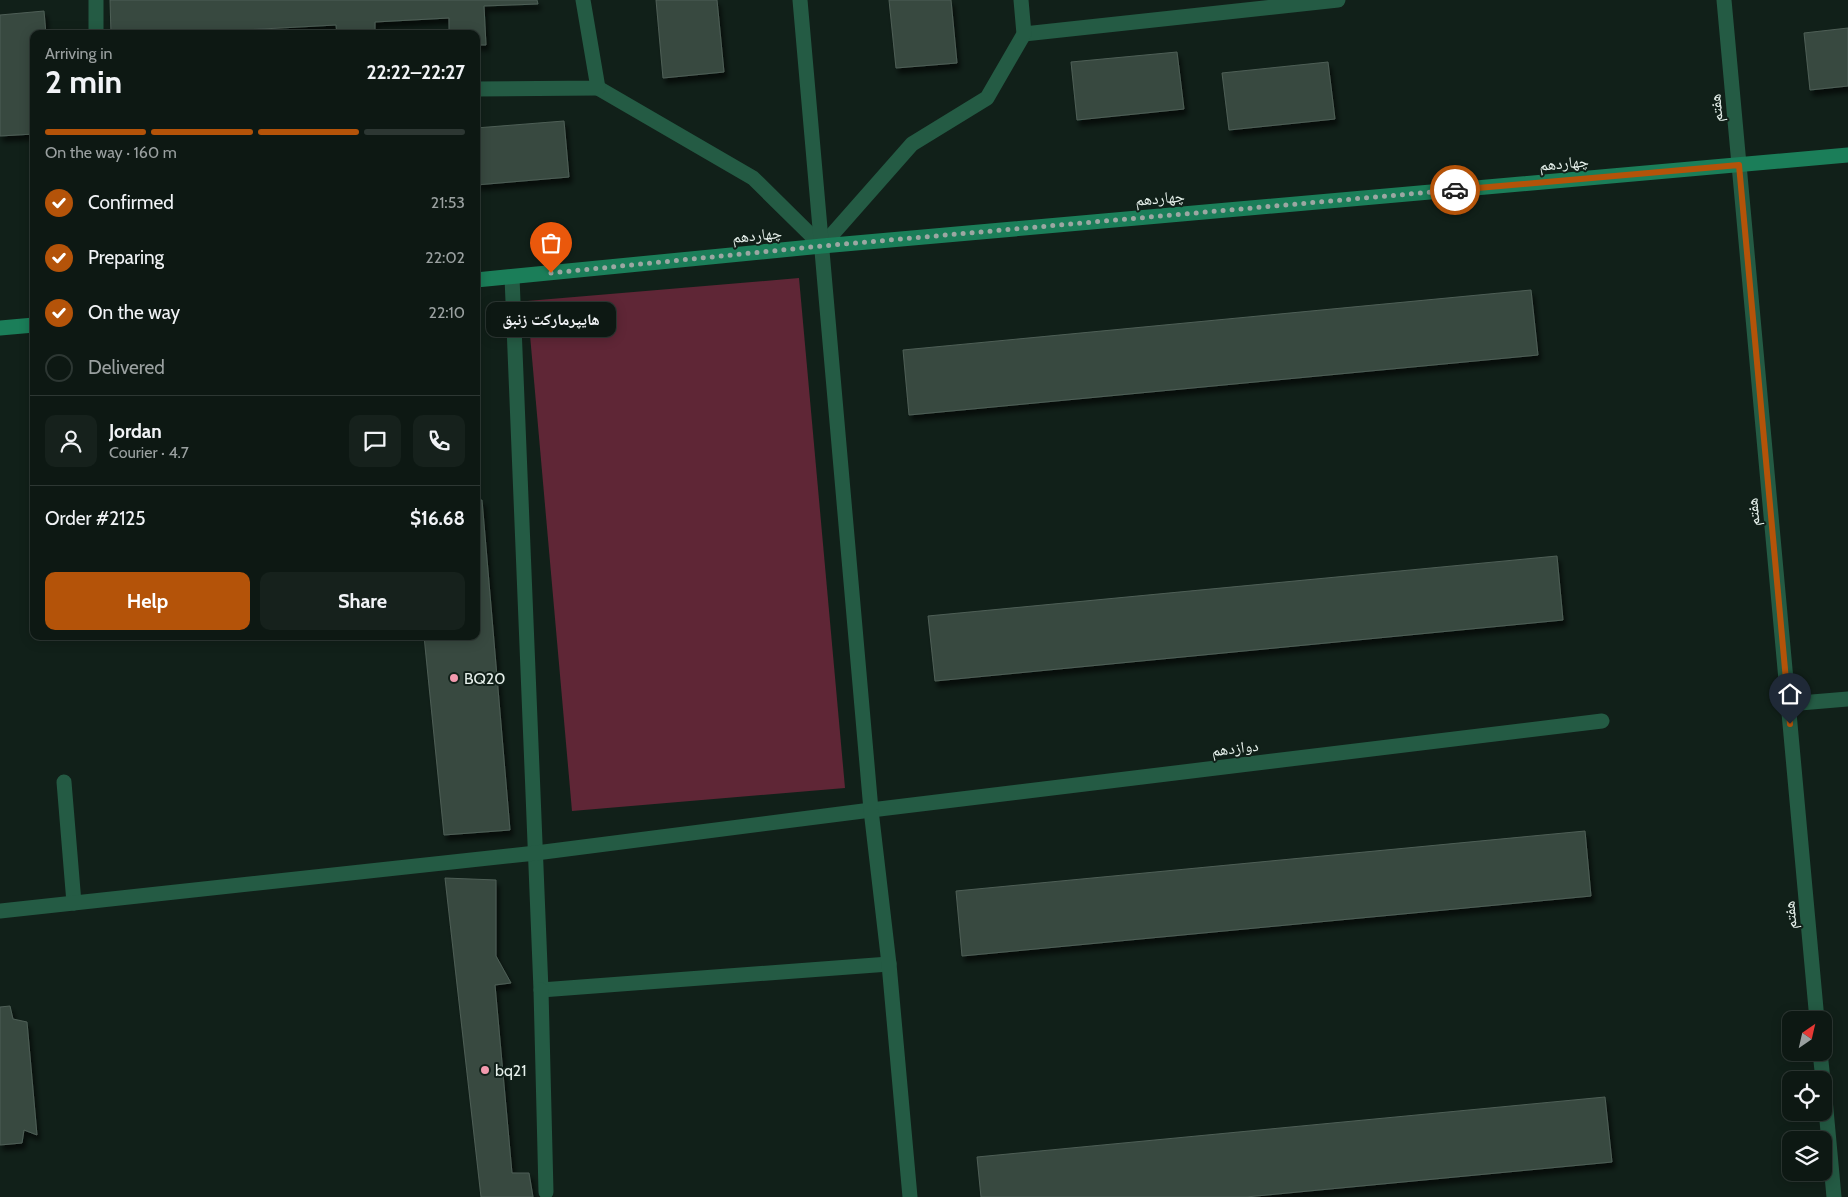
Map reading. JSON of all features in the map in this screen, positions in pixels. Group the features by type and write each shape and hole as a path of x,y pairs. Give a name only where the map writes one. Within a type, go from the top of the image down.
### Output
{"main road":[{"name":"چهاردهم","path":"480,280 822,246 1848,155"},
{"path":"0,328 30,325"}],"street":[{"path":"96,0 96,30"},
{"path":"583,0 598,88"},
{"path":"800,0 871,810 910,1197"},
{"path":"822,246 912,144 987,98 1024,34 1021,0"},
{"path":"1024,34 1338,0"},
{"name":"هفتم","path":"1724,0 1817,1011"},
{"path":"480,89 598,88 753,178 822,246"},
{"path":"512,277 536,853 546,1192"},
{"path":"1788,704 1848,699"},
{"name":"دوازدهم","path":"0,911 536,853 871,810 1602,721"},
{"path":"64,782 74,903"},
{"path":"541,990 888,964"},
{"path":"1827,1121 1834,1197"}],"shaded area":[{"path":"799,278 845,788 572,811 527,301"}],"building":[{"path":"110,0 537,0 538,4 484,6 486,45 480,45 480,30 449,30 449,18 375,22 375,30 337,30 336,25 244,30 111,30"},
{"path":"656,0 717,0 724,72 663,78"},
{"path":"889,0 951,0 957,63 896,68"},
{"path":"44,11 46,30 30,30 30,134 0,136 0,15"},
{"path":"1848,28 1848,86 1810,90 1804,33"},
{"path":"1177,52 1184,109 1077,120 1071,62"},
{"path":"1328,62 1335,119 1229,130 1222,73"},
{"path":"564,121 569,177 480,185 480,128"},
{"path":"1531,290 1538,355 909,415 903,350"},
{"name":"BQ20","path":"480,500 482,500 510,830 444,835 424,640 480,640"},
{"path":"1557,556 1563,620 935,681 928,616"},
{"path":"1585,831 1591,896 962,956 956,891"},
{"name":"bq21","path":"445,878 496,880 496,956 511,983 495,985 512,1173 529,1173 533,1197 481,1197"},
{"path":"10,1006 13,1019 27,1022 37,1135 24,1130 22,1143 0,1145 0,1007"},
{"path":"1605,1097 1612,1162 1246,1197 981,1197 977,1157"}],"way so far":[{"path":"551,273 822,246 1455,190"}],"place":[{"name":"هایپرمارکت زنبق","path":"551,273"},
{"name":"BQ20","path":"454,678"},
{"name":"bq21","path":"485,1070"}],"route":[{"path":"1455,190 1739,165 1790,724"}]}
